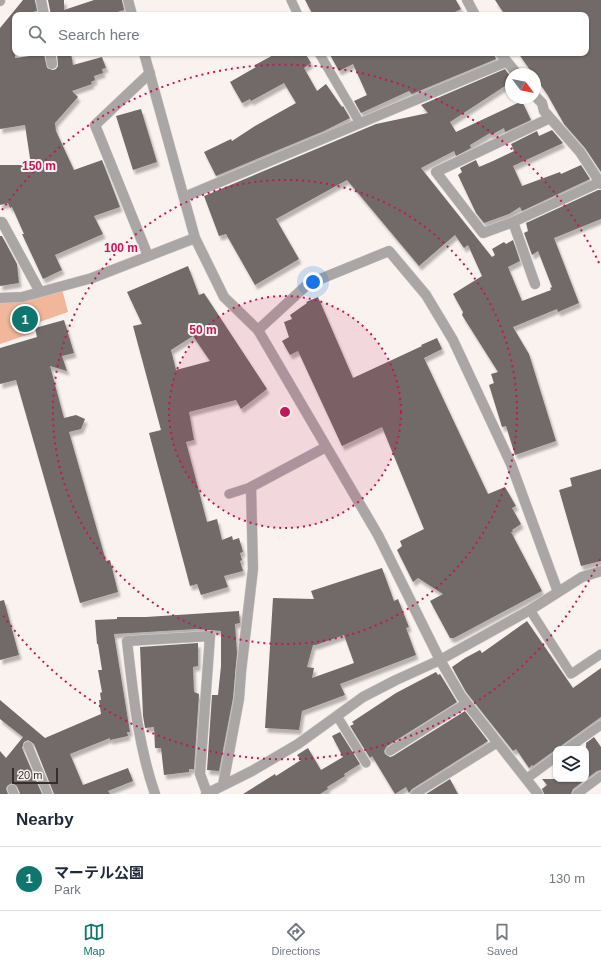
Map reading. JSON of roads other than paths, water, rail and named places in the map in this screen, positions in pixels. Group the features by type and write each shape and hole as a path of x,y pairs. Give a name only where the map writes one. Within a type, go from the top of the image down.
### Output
{"street":[{"path":"41,0 43,12"},
{"path":"128,0 131,12"},
{"path":"467,0 473,12"},
{"path":"51,56 52,64"},
{"path":"145,56 195,238 224,297 258,330 378,535 440,660 466,703 538,794"},
{"path":"502,56 512,68"},
{"path":"184,197 506,62"},
{"path":"148,256 95,125 150,73"},
{"path":"541,103 544,111 580,152 600,183 513,222 483,233 436,172 550,118"},
{"path":"0,222 2,222 40,292"},
{"path":"513,222 535,284"},
{"path":"0,298 22,297 92,278 195,238"},
{"path":"258,330 308,284 389,251 426,296 453,340 511,464 558,592"},
{"path":"223,785 239,699 253,569 251,486 326,447"},
{"path":"155,794 147,771 138,728 127,641 210,636 200,774 206,794 252,772 298,744 363,697 440,660 530,610 582,577 601,571"}],"lane":[{"path":"291,0 297,12"},
{"path":"321,56 360,123"},
{"path":"229,494 251,486"},
{"path":"530,610 571,674 601,654"},
{"path":"390,751 466,703"},
{"path":"337,716 366,763"},
{"path":"571,746 601,724"},
{"path":"415,794 497,743"},
{"path":"28,746 48,794"},
{"path":"526,779 553,759"},
{"path":"577,794 601,776"}],"place":[{"name":"マーテル公園","path":"25,319"}]}
